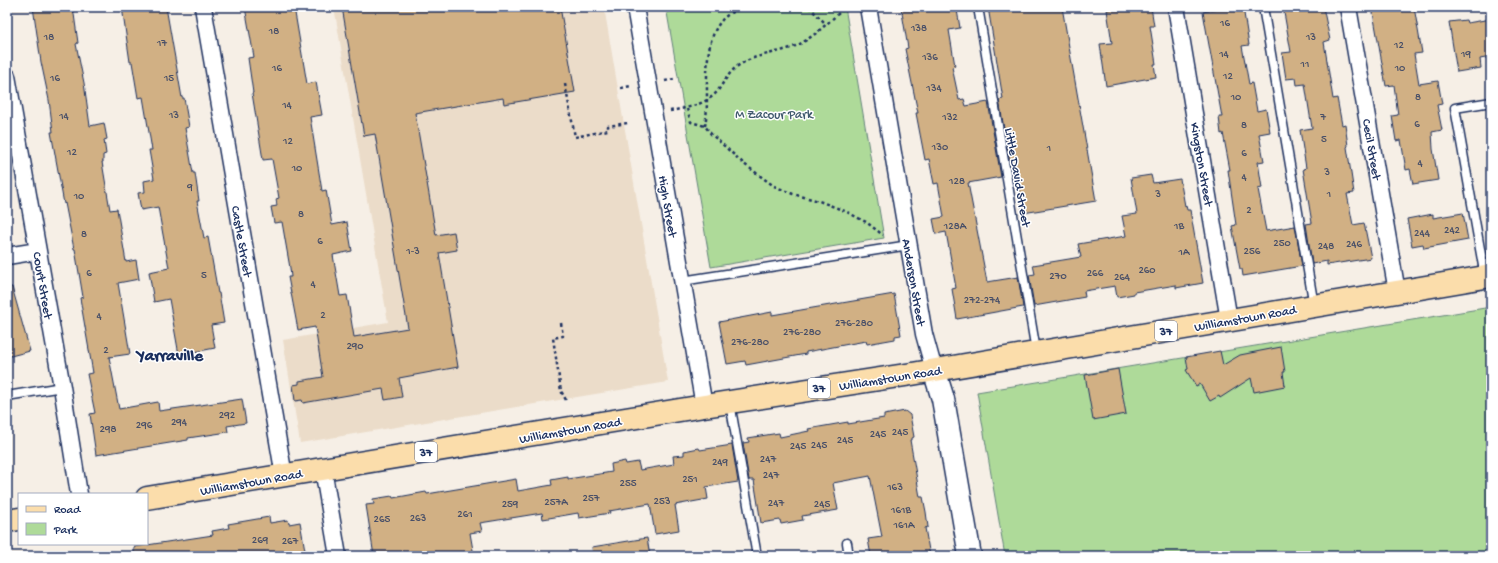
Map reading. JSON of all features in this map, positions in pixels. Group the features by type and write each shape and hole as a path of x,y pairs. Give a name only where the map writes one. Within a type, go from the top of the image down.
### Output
{"main road":[{"name":"Williamstown Road","path":"148,498 704,406 934,370 1488,277"},
{"path":"7,521 18,519"}],"street":[{"name":"Castle Street","path":"203,7 284,476"},
{"name":"High Street","path":"635,7 704,406"},
{"name":"Anderson Street","path":"868,7 926,342 943,399 970,556"},
{"name":"Kingston Street","path":"1176,7 1229,320"},
{"name":"Cecil Street","path":"1348,7 1397,292"},
{"name":"Court Street","path":"7,76 62,387 79,493"},
{"path":"7,256 38,251"},
{"path":"323,468 338,556"}],"lane":[{"name":"Little David Street","path":"978,7 1036,352"},
{"path":"1263,7 1314,306"},
{"path":"1488,277 1455,108 1491,102"},
{"path":"682,281 909,245"},
{"path":"7,396 62,387"},
{"path":"730,402 758,556"},
{"path":"847,543 849,556"}],"path":[{"path":"705,126 708,99 708,50 716,28 722,20 743,7"},
{"path":"809,7 826,24"},
{"path":"653,114 687,109 708,99 739,65 754,57 793,47 812,37 846,7"},
{"path":"665,81 674,79"},
{"path":"566,84 574,137 608,130 608,126 628,123"},
{"path":"621,88 632,86"},
{"path":"687,109 692,122 705,126 711,134 744,164 774,186 793,194 819,201 846,211 866,222 887,238"},
{"path":"561,323 563,336 553,338 561,391 566,400"}],"shaded area":[{"path":"334,7 604,7 668,382 300,443 283,340 388,322"}],"green space":[{"name":"M Zacour Park","path":"666,7 845,7 884,238 711,267"},
{"path":"1491,307 1491,556 1005,556 977,392"}],"building":[{"path":"33,7 73,7 78,43 76,44 84,83 90,126 104,123 107,139 104,140 106,154 103,155 102,162 110,210 117,209 126,262 136,260 139,279 118,283 130,354 109,357 119,409 158,402 159,411 242,399 246,423 227,426 228,432 96,455 90,414 95,413 87,374 93,373 80,298 83,297 75,249 65,203 64,204 51,132 53,132 49,100 41,62"},
{"path":"122,7 166,7 182,98 184,98 189,127 185,128 193,173 195,173 199,201 197,201 204,238 208,237 224,323 211,325 215,348 179,355 169,299 154,302 149,272 169,268 158,207 141,210 138,193 145,192 144,181 154,179 149,150 152,150 143,97 138,98 132,62 130,62"},
{"path":"245,7 294,7 307,84 316,82 322,115 310,117 322,191 326,190 332,225 347,222 352,251 333,255 340,296 347,295 354,337 408,328 375,134 364,136 342,7 560,7 575,92 504,104 503,98 415,113 436,235 454,232 457,250 439,253 458,367 399,378 402,397 385,400 383,389 303,403 302,400 295,401 293,385 299,384 299,381 323,377 315,327 298,330 288,277 291,277 282,222 274,223 271,207 277,206 276,199 279,198 272,159 263,160 248,58 254,57"},
{"path":"901,7 952,7 952,11 957,10 960,28 949,30 955,66 952,67 959,100 964,99 966,106 988,102 1001,177 968,183 987,282 1018,277 1023,307 957,319 952,289 956,288 946,232 936,234 933,219 944,217 938,183 934,184 929,159 925,160 916,113 918,113 905,49 908,48"},
{"path":"988,7 1062,7 1096,201 1023,213 1016,174 1012,175 999,100 1003,99"},
{"path":"1126,7 1151,7 1154,26 1150,26 1156,64 1154,64 1156,77 1106,86 1100,44 1112,43 1107,10"},
{"path":"1230,7 1243,7 1249,45 1242,46 1249,84 1252,83 1257,111 1266,109 1270,132 1259,134 1264,161 1258,162 1262,188 1258,189 1266,231 1295,226 1302,266 1243,276 1242,269 1240,269 1232,226 1236,225 1228,170 1230,170 1223,133 1221,134 1219,117 1222,117 1203,12"},
{"path":"1283,7 1323,7 1330,40 1324,42 1333,99 1337,98 1342,125 1345,124 1348,146 1354,193 1347,194 1353,225 1364,223 1371,258 1327,265 1327,261 1312,264 1306,224 1312,223 1303,169 1306,168 1300,130 1312,128 1305,84 1297,85 1296,78 1286,79 1282,53 1291,52"},
{"path":"1372,7 1414,7 1422,53 1414,54 1419,84 1438,81 1442,104 1437,105 1442,130 1432,132 1438,180 1413,184 1410,169 1406,170 1401,140 1396,141 1392,116 1398,115 1394,85 1386,86"},
{"path":"1491,19 1491,57 1480,59 1481,68 1457,72 1449,22 1466,20 1467,23"},
{"path":"1151,175 1153,183 1180,179 1185,206 1186,205 1187,210 1190,210 1203,283 1176,288 1176,285 1134,292 1134,294 1117,297 1115,286 1084,291 1085,297 1034,306 1029,275 1035,274 1033,265 1081,257 1078,244 1126,236 1122,216 1137,214 1131,178"},
{"path":"1463,213 1468,240 1424,248 1423,244 1412,246 1407,219 1433,214 1433,218"},
{"path":"7,287 12,287 30,351 7,357"},
{"path":"894,294 901,335 895,336 895,339 867,344 866,341 746,365 745,361 727,364 719,322 772,312 772,315"},
{"path":"1281,347 1285,372 1283,372 1285,386 1254,392 1251,378 1220,398 1219,396 1210,401 1200,384 1196,386 1186,370 1188,369 1186,357 1220,351 1223,365 1240,355"},
{"path":"1118,369 1126,414 1093,420 1085,375"},
{"path":"905,411 910,415 914,437 910,440 920,497 923,497 926,512 928,527 925,528 930,556 871,556 868,539 882,537 870,476 833,483 838,510 802,516 803,520 781,524 780,520 761,523 754,480 749,480 743,443 749,442 748,438 779,433 780,437 809,431 808,429 884,418 884,415"},
{"path":"732,445 738,482 706,487 708,499 675,505 679,530 655,534 650,504 579,518 578,513 543,519 542,513 480,523 482,531 470,533 474,556 374,556 366,505 374,504 373,499 392,496 393,498 426,492 427,494 516,479 518,491 552,485 551,480 568,477 568,479 612,472 611,464 625,461 626,464 638,462 640,470 674,464 673,456 684,455 684,451"},
{"path":"269,517 270,523 288,520 289,524 300,522 306,556 134,556 134,547 213,535 212,531 229,528 228,524"},
{"path":"647,538 650,556 593,556 592,547"}],"district":[{"name":"Yarraville","path":"170,354"}]}
